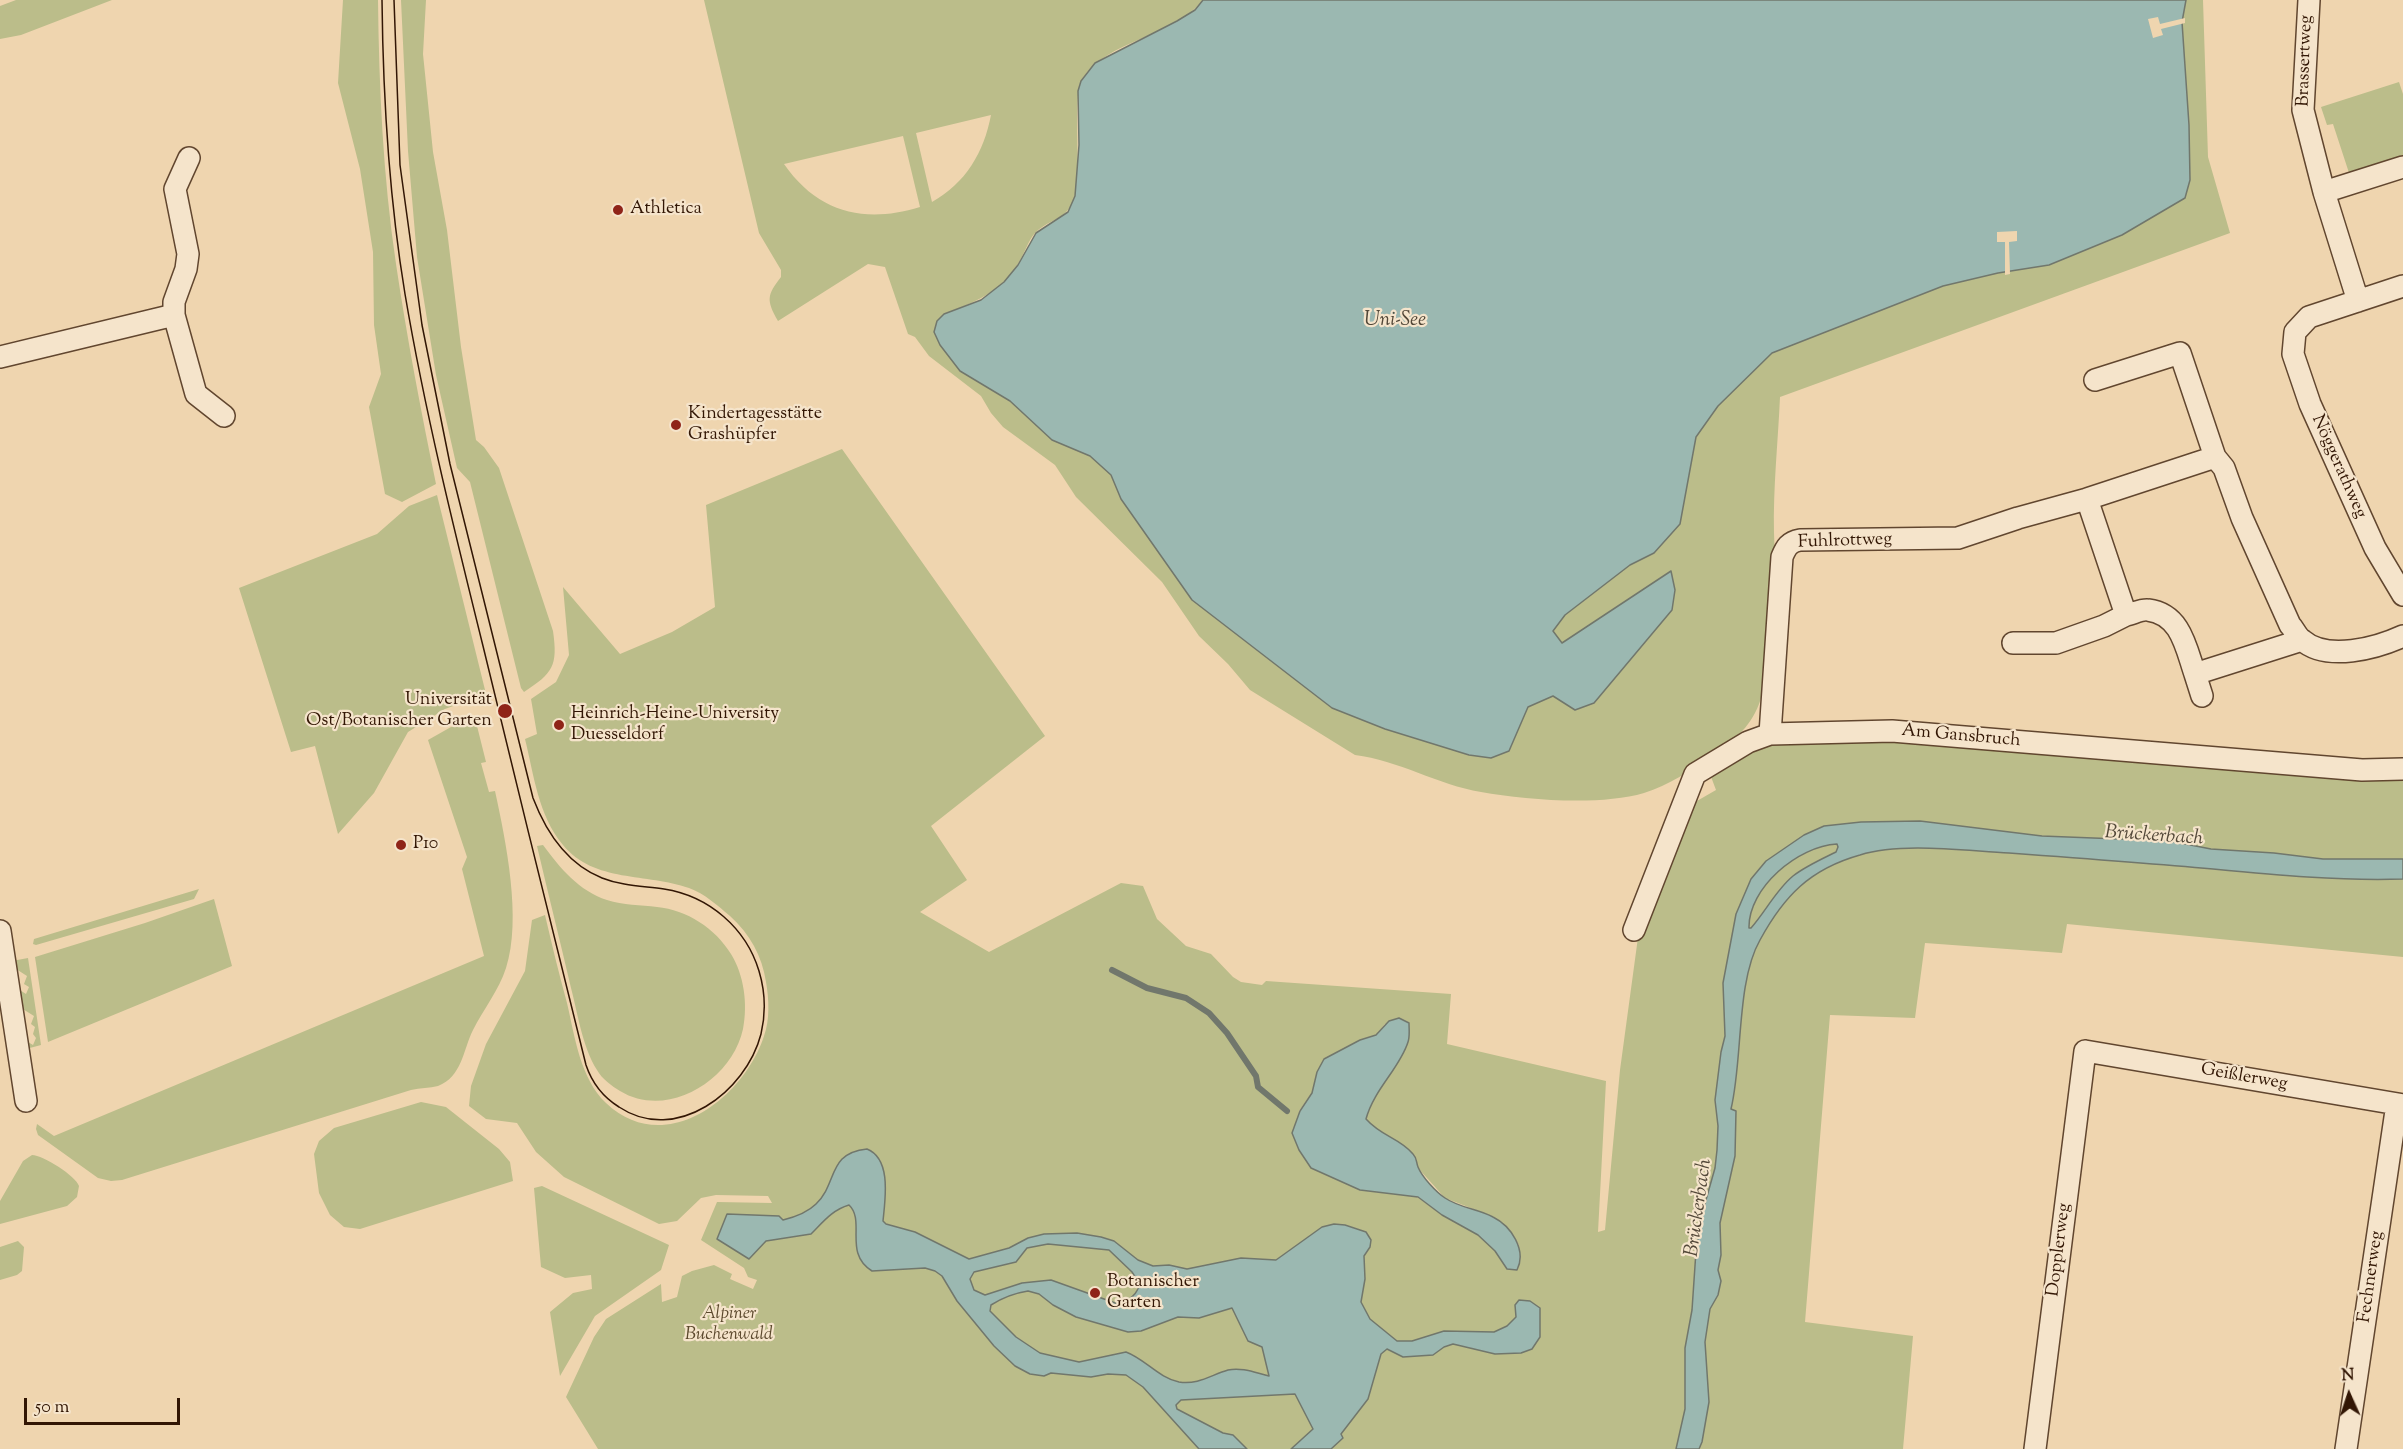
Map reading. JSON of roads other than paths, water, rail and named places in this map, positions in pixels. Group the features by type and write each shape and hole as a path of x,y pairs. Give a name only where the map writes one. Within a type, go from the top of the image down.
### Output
{"street":[{"name":"Brassertweg","path":"2309,0 2303,110 2324,192 2358,301"},
{"path":"189,158 175,189 188,254 186,269 174,302 174,315 196,394 224,416"},
{"path":"2324,192 2403,167"},
{"path":"2358,301 2403,286"},
{"name":"Nöggerathweg","path":"2358,301 2309,317 2295,332 2293,354 2310,404 2375,548 2396,570 2403,595"},
{"path":"0,357 174,315"},
{"path":"2095,380 2181,353 2215,457 2224,468 2242,518 2290,625 2302,640 2328,651 2356,651 2388,643 2403,636"},
{"path":"2126,615 2087,499 2215,457"},
{"name":"Fuhlrottweg","path":"1770,734 1782,557 1791,542 1958,538 2087,499"},
{"path":"2013,643 2056,643 2104,626 2126,615 2147,610 2167,616 2181,630 2202,696"},
{"path":"2195,674 2302,640"},
{"name":"Am Gansbruch","path":"1634,930 1695,774 1748,742 1770,734 1892,731 2339,769 2385,771 2403,769"},
{"path":"0,931 26,1101"},
{"name":"Geißlerweg","path":"2085,1051 2400,1104"},
{"name":"Dopplerweg","path":"2035,1449 2085,1051"},
{"name":"Fechnerweg","path":"2346,1449 2400,1104"}],"water":[{"name":"Uni-See","path":"1203,0 2186,0 2182,22 2190,180 2185,198 2122,235 2049,265 1998,273 1943,286 1772,353 1718,406 1696,437 1680,524 1654,553 1630,565 1565,615 1553,631 1562,643 1671,571 1675,590 1672,610 1594,703 1575,710 1553,696 1528,707 1509,751 1491,758 1469,755 1385,729 1332,708 1192,600 1121,499 1111,475 1090,456 1052,440 1010,401 960,371 940,345 934,332 937,321 944,314 981,300 1004,282 1018,265 1036,233 1068,212 1075,196 1079,145 1078,91 1081,81 1095,63 1177,21 1195,10"},
{"path":"1920,821 2042,836 2170,841 2211,849 2323,859 2403,859 2403,879 2308,877 2009,853 1914,848 1877,851 1842,861 1813,876 1800,886 1769,924 1752,957 1747,977 1731,1109 1736,1111 1735,1156 1720,1223 1721,1255 1718,1270 1721,1281 1718,1295 1710,1309 1705,1342 1709,1402 1699,1449 1676,1449 1685,1409 1685,1348 1692,1310 1696,1251 1702,1214 1715,1168 1718,1126 1715,1100 1725,1036 1723,983 1736,914 1751,879 1766,861 1804,835 1824,826 1861,822","holes":["1837,844 1836,852 1793,876 1749,928 1751,913 1757,898 1778,872 1807,852"]},
{"path":"1399,1018 1409,1023 1408,1042 1399,1061 1375,1098 1366,1119 1378,1130 1408,1149 1415,1157 1423,1175 1441,1195 1457,1204 1493,1217 1506,1226 1519,1247 1520,1262 1517,1270 1507,1269 1495,1251 1478,1235 1442,1215 1418,1197 1360,1190 1311,1168 1299,1150 1292,1133 1300,1111 1312,1093 1317,1072 1324,1059 1360,1040 1376,1035 1389,1021"},
{"path":"867,1149 875,1154 884,1171 883,1221 886,1224 915,1232 969,1259 1009,1248 1028,1238 1044,1234 1077,1233 1114,1241 1138,1260 1153,1266 1169,1265 1187,1269 1241,1258 1276,1260 1322,1227 1334,1224 1345,1225 1366,1232 1371,1240 1370,1247 1364,1256 1365,1279 1361,1302 1370,1319 1397,1341 1412,1341 1444,1331 1494,1332 1507,1326 1516,1317 1515,1305 1519,1300 1530,1301 1540,1308 1540,1337 1532,1349 1521,1353 1495,1354 1453,1344 1433,1355 1403,1357 1387,1349 1381,1354 1368,1399 1341,1434 1343,1438 1331,1449 1291,1449 1313,1429 1295,1394 1181,1400 1176,1405 1177,1409 1223,1433 1233,1435 1247,1449 1199,1449 1143,1387 1126,1375 1108,1374 1091,1377 1051,1373 1044,1376 1030,1374 1015,1366 994,1346 957,1301 942,1276 935,1271 925,1268 872,1271 863,1264 859,1255 856,1246 856,1220 849,1205 833,1213 811,1234 766,1241 749,1259 717,1239 727,1214 779,1216 783,1220 809,1210 823,1196 839,1163 845,1156","holes":["1048,1244 1109,1250 1132,1272 1139,1287 1129,1299 1118,1304 1051,1280 1022,1283 985,1295 974,1290 970,1279 974,1272 1016,1262 1027,1248","1028,1291 1039,1294 1053,1305 1076,1317 1128,1332 1141,1331 1178,1317 1199,1318 1232,1308 1248,1341 1262,1347 1269,1376 1233,1369 1186,1383 1165,1377 1126,1352 1079,1362 1040,1353 1016,1337 990,1311 991,1305 1000,1300"]}],"waterway":[{"path":"1112,970 1147,988 1186,998 1209,1013 1227,1033 1256,1076 1258,1087 1287,1111"}],"tram line":[{"path":"382,0 385,111 391,184 399,258 413,338 451,514 586,1065 599,1089 619,1107 641,1117 663,1120 685,1116 725,1093 753,1055 764,1018 764,994 759,971 745,941 724,917 710,907 680,893 617,883 602,878 578,864 568,856 551,835 533,798 450,464 422,325 400,165 394,0"}],"place":[{"name":"Athletica","path":"618,210"},
{"name":"Kindertagesstätte Grashüpfer","path":"676,425"},
{"name":"Universität Ost/Botanischer Garten","path":"505,711"},
{"name":"Heinrich-Heine-University Duesseldorf","path":"559,725"},
{"name":"P10","path":"401,845"},
{"name":"Botanischer Garten","path":"1095,1293"}],"water label":[{"name":"Brückerbach","path":"2154,837"},
{"name":"Brückerbach","path":"1700,1208"}],"park label":[{"name":"Alpiner Buchenwald","path":"729,1325"}]}
